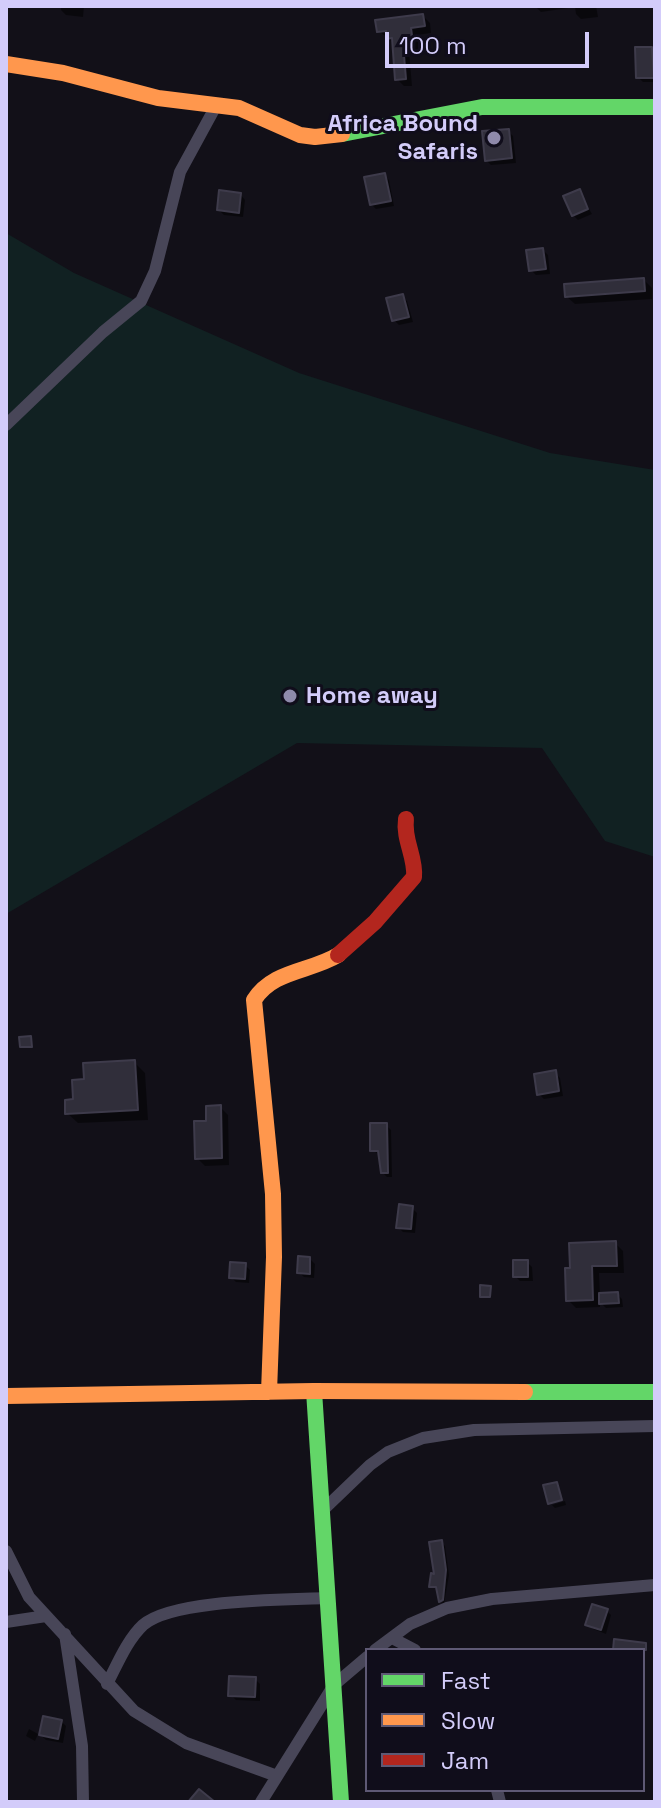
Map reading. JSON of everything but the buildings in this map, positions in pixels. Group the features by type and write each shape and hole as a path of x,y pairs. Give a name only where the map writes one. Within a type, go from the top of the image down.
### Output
{"street":[{"path":"6,64 63,73 158,98 239,108 281,128 315,137 496,106 655,107"},
{"path":"6,425 103,332 141,301 155,271 180,172 217,104"},
{"path":"269,1392 274,1223 254,1000 268,981 306,969 343,952 414,877 415,867 405,841 406,819"},
{"path":"314,1391 341,1802"},
{"path":"6,1396 314,1391 655,1392"},
{"path":"321,1512 379,1459 423,1438 474,1430 655,1426"},
{"path":"6,1551 22,1586 134,1711 186,1743 277,1776"},
{"path":"378,1648 430,1614 492,1599 655,1585"},
{"path":"107,1684 134,1635 157,1615 188,1608 327,1598"},
{"path":"6,1622 46,1616"},
{"path":"65,1634 82,1746 83,1802"},
{"path":"392,1638 411,1648"},
{"path":"261,1802 334,1685 365,1659"}],"shaded area":[{"path":"6,233 74,273 299,373 550,453 655,470 655,857 605,841 542,748 297,743 6,914"}],"traffic: fast":[{"path":"342,134 482,107 655,107"},
{"path":"314,1391 341,1802"},
{"path":"525,1392 655,1392"}],"traffic: slow":[{"path":"6,64 63,73 158,98 239,108 300,135 342,134"},
{"path":"269,1392 273,1194 254,1000 262,990 282,977 338,955"},
{"path":"6,1396 314,1391 525,1392"}],"traffic: jam":[{"path":"338,955 375,922 414,877 406,819"}],"place":[{"name":"Africa Bound Safaris","path":"494,138"},
{"name":"Home away","path":"290,696"}]}
